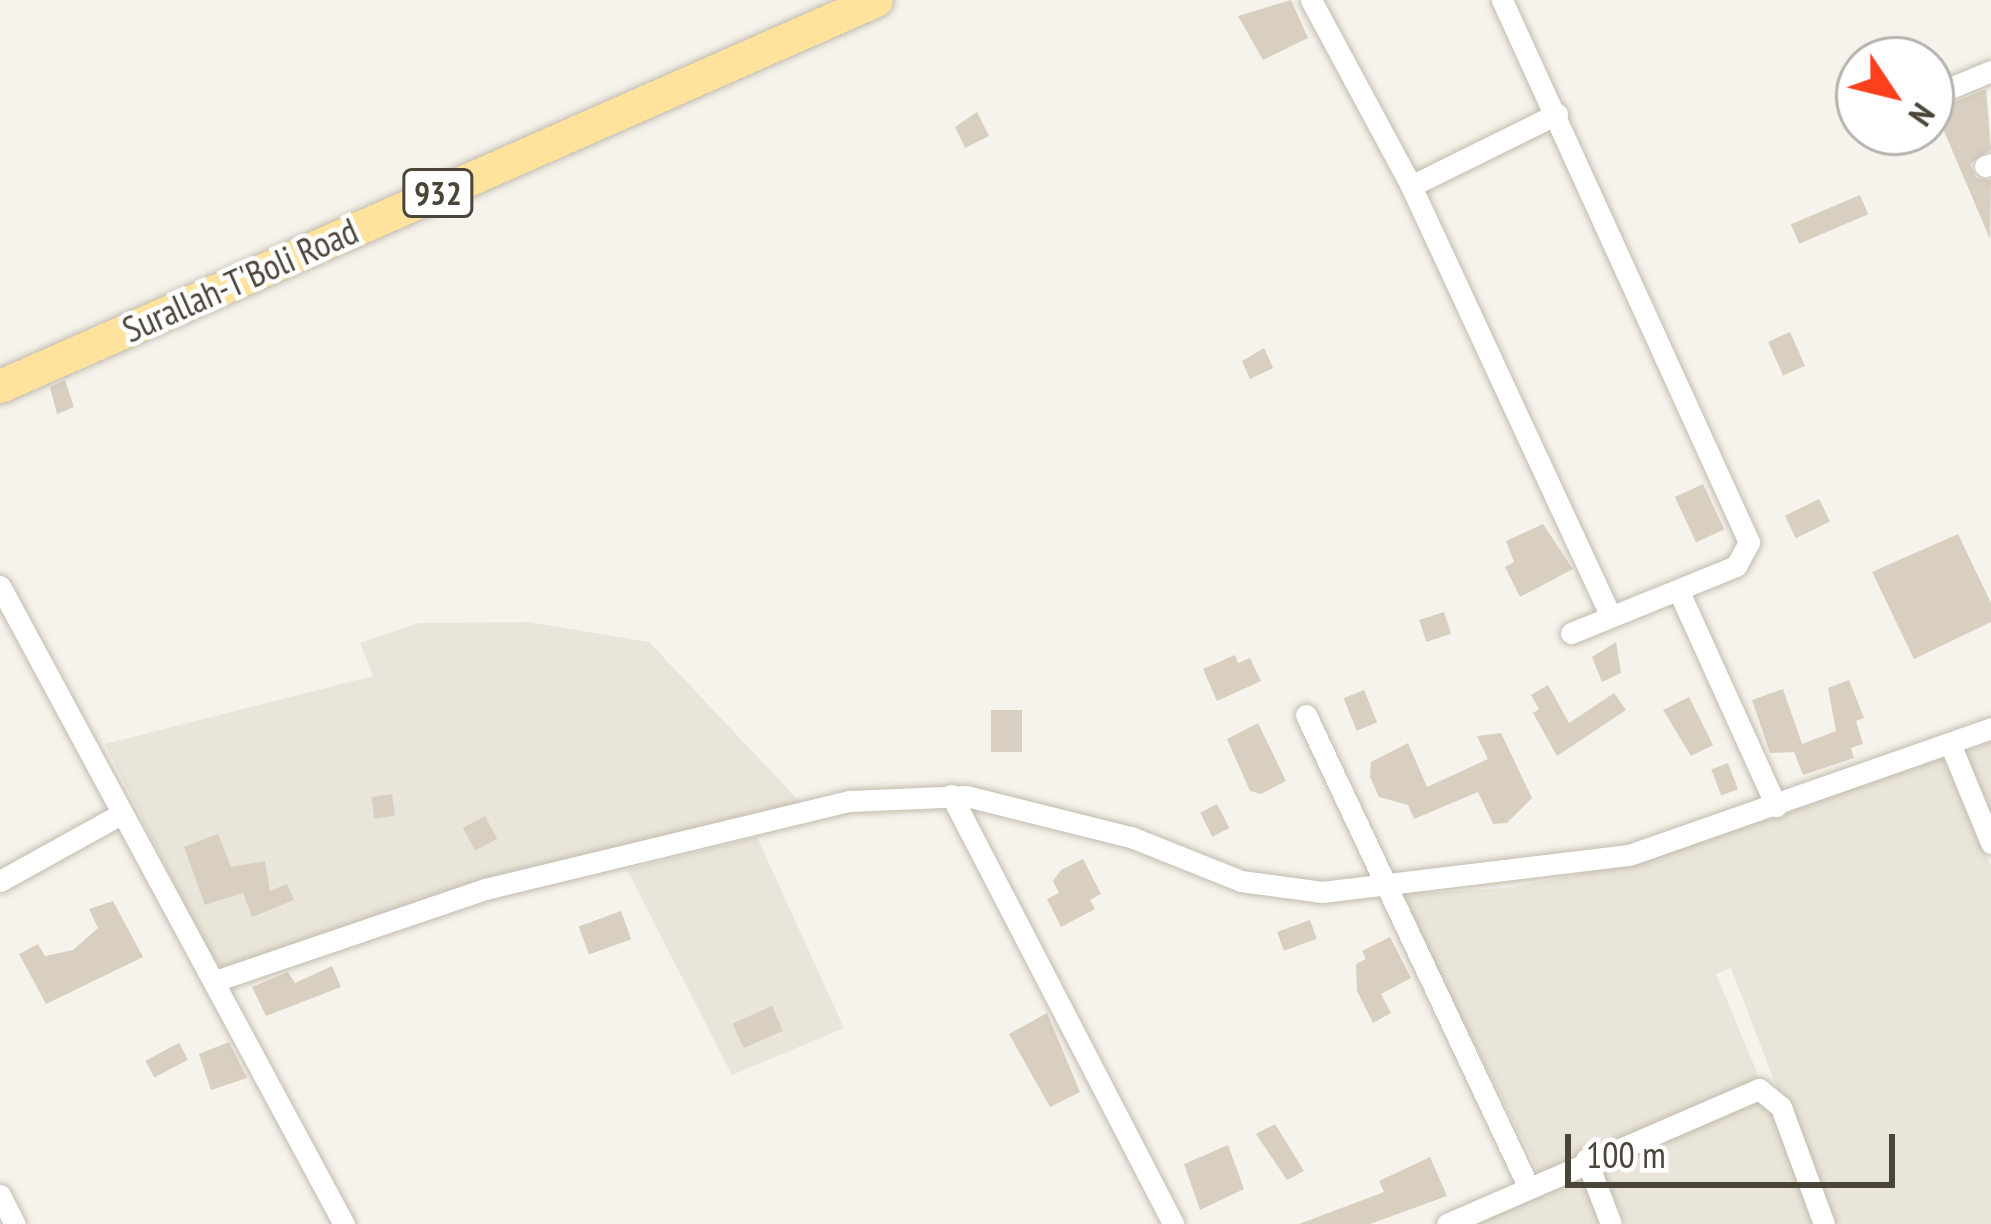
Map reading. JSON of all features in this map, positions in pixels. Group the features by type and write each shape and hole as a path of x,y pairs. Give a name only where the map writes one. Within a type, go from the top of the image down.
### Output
{"main road":[{"name":"Surallah-T'Boli Road","path":"0,386 876,0"}],"street":[{"path":"1312,0 1411,185 1611,616"},
{"path":"1502,0 1748,532 1748,551 1736,566 1680,594 1571,633"},
{"path":"1955,86 1991,71"},
{"path":"1411,185 1557,114"},
{"path":"0,586 119,815 215,981 344,1224"},
{"path":"1680,594 1776,806"},
{"path":"1306,715 1528,1186"},
{"path":"215,981 485,890 762,818 905,794 951,795 1048,812 1241,881 1322,892 1629,855 1952,746 1991,728"},
{"path":"1952,746 1991,843"},
{"path":"951,795 1173,1224"},
{"path":"0,880 119,815"},
{"path":"1447,1224 1586,1159 1767,1090 1781,1107 1824,1224"},
{"path":"1586,1159 1611,1224"},
{"path":"0,1195 16,1224"}],"shaded area":[{"path":"529,622 649,642 803,805 227,971 192,938 181,897 105,744 373,676 360,643 419,623"},
{"path":"1991,741 1991,812 1965,753"},
{"path":"1943,758 1991,866 1991,1224 1829,1224 1731,968 1716,974 1761,1082 1540,1174 1399,894 1507,888 1633,864"},
{"path":"757,837 844,1028 732,1075 627,870"},
{"path":"1768,1087 1818,1224 1626,1224 1599,1164"},
{"path":"1586,1170 1610,1224 1461,1224"}],"building":[{"path":"1291,0 1308,38 1263,60 1238,16"},
{"path":"1986,89 1991,149 1970,164 1976,178 1991,180 1990,239 1955,156 1955,102"},
{"path":"977,112 989,136 965,148 955,127"},
{"path":"1860,195 1868,214 1799,244 1791,224"},
{"path":"1790,332 1805,366 1783,376 1768,342"},
{"path":"1264,348 1273,368 1250,379 1242,361"},
{"path":"65,380 74,407 57,414 50,387"},
{"path":"1703,484 1724,529 1696,542 1675,497"},
{"path":"1819,499 1830,521 1796,538 1785,516"},
{"path":"1543,524 1573,569 1520,597 1505,567 1514,562 1506,541"},
{"path":"1958,534 1991,603 1991,622 1914,659 1872,572"},
{"path":"1444,612 1451,634 1426,642 1419,620"},
{"path":"1616,642 1621,673 1602,682 1592,657"},
{"path":"1235,655 1238,663 1250,658 1261,681 1217,701 1203,669"},
{"path":"1849,680 1864,718 1856,721 1863,744 1851,748 1854,758 1803,775 1794,752 1770,753 1752,700 1783,689 1802,744 1836,731 1828,688"},
{"path":"1548,685 1569,723 1614,693 1626,710 1557,756 1533,713 1539,709 1531,695"},
{"path":"1364,690 1377,722 1357,731 1344,698"},
{"path":"1689,697 1713,745 1691,756 1663,710"},
{"path":"991,710 1022,710 1022,752 991,752"},
{"path":"1258,723 1286,781 1261,794 1250,791 1227,739"},
{"path":"1501,733 1532,798 1507,823 1493,824 1478,792 1414,819 1408,805 1379,797 1370,777 1371,762 1408,743 1427,787 1488,759 1477,736"},
{"path":"1728,763 1738,789 1721,796 1711,769"},
{"path":"392,794 395,816 374,819 371,797"},
{"path":"1217,804 1229,828 1212,837 1200,813"},
{"path":"485,816 497,839 475,851 463,828"},
{"path":"218,834 231,867 265,861 270,891 287,884 294,900 252,917 243,893 205,905 184,847"},
{"path":"1083,859 1101,894 1090,900 1095,909 1061,927 1047,899 1059,893 1053,881 1061,870"},
{"path":"113,901 143,957 46,1004 19,954 38,944 45,956 73,950 98,928 89,909"},
{"path":"621,911 631,939 589,955 579,926"},
{"path":"1310,920 1317,939 1284,951 1277,932"},
{"path":"1390,937 1411,978 1381,994 1391,1013 1373,1023 1357,991 1356,964 1366,959 1362,951"},
{"path":"332,966 341,987 266,1016 252,987 288,972 295,983"},
{"path":"772,1006 783,1031 744,1048 733,1023"},
{"path":"1047,1013 1080,1092 1050,1107 1009,1034"},
{"path":"229,1042 247,1078 211,1090 199,1054"},
{"path":"179,1043 188,1060 154,1078 145,1061"},
{"path":"1275,1124 1304,1171 1287,1180 1256,1134"},
{"path":"1228,1145 1244,1189 1200,1210 1184,1164"},
{"path":"1430,1157 1447,1196 1370,1224 1299,1224 1384,1192 1379,1181"}]}
